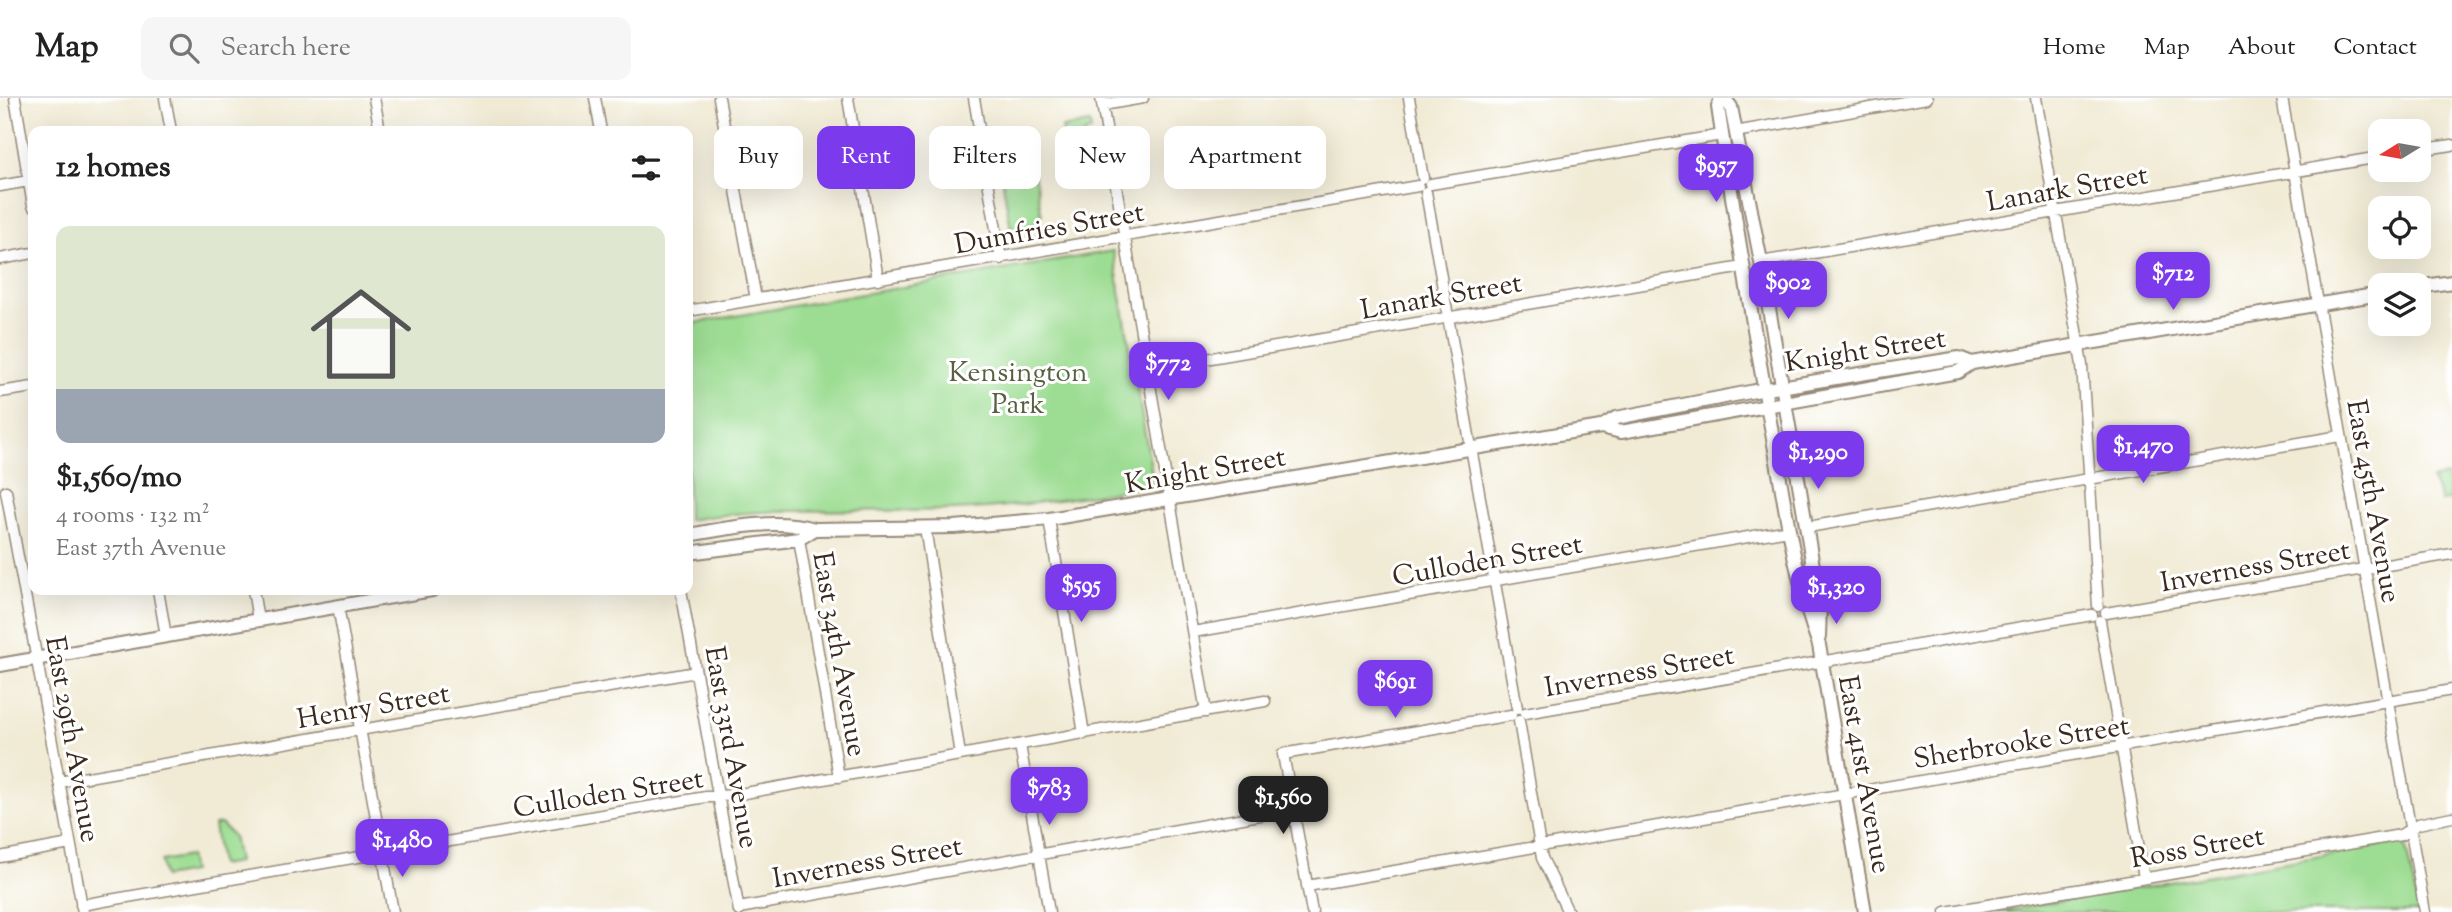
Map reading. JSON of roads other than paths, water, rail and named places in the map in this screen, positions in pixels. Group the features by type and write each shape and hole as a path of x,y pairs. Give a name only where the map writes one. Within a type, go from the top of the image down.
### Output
{"main road":[{"name":"East 41st Avenue","path":"1722,98 1731,107 1729,133 1743,267 1764,389 1806,610 1819,645 1865,912"},
{"name":"East 41st Avenue","path":"1729,133 1761,262 1808,527 1820,607 1819,645"},
{"path":"2431,285 2452,282"},
{"name":"Knight Street","path":"1601,427 1621,432 1786,404 1958,372 1972,363 2368,296"},
{"name":"Knight Street","path":"693,534 752,526 798,525 815,529 925,527 1049,519 1601,427 1616,418 1764,389 1959,358 1972,363"},
{"path":"693,552 799,539 815,529"},
{"path":"0,665 403,595"}],"street":[{"path":"15,98 28,175"},
{"path":"165,98 170,126"},
{"path":"374,98 379,126"},
{"path":"595,98 600,126"},
{"path":"719,98 755,299"},
{"path":"848,98 878,279"},
{"path":"974,98 1001,259"},
{"path":"1143,98 1102,101 1206,712"},
{"path":"1409,98 1540,847 1568,912"},
{"name":"Dumfries Street","path":"693,310 1927,98"},
{"path":"2035,98 2080,345 2099,614 2144,878"},
{"name":"East 45th Avenue","path":"2281,98 2425,912"},
{"path":"2431,148 2452,145"},
{"name":"Lanark Street","path":"1761,262 2368,159"},
{"path":"0,186 28,181"},
{"path":"0,259 28,254"},
{"name":"Lanark Street","path":"1147,369 1743,267"},
{"path":"0,392 28,388"},
{"path":"1808,527 2340,436"},
{"name":"East 29th Avenue","path":"6,491 82,908"},
{"path":"1049,519 1084,734"},
{"path":"925,527 960,755"},
{"name":"Culloden Street","path":"1193,632 1789,530"},
{"name":"East 34th Avenue","path":"799,539 839,776"},
{"name":"Inverness Street","path":"739,910 1038,853 1294,809 1283,754 2452,554"},
{"path":"159,595 166,636"},
{"path":"254,595 258,620"},
{"name":"East 33rd Avenue","path":"682,595 739,910"},
{"path":"338,606 393,912"},
{"name":"Henry Street","path":"59,782 696,672"},
{"name":"Sherbrooke Street","path":"1307,886 2452,690"},
{"name":"Culloden Street","path":"82,908 382,853 1265,701"},
{"path":"1020,745 1049,912"},
{"path":"1294,809 1312,912"},
{"name":"Ross Street","path":"1946,912 2402,835 2418,824 2452,817"},
{"path":"0,857 71,844"}],"park label":[{"name":"Kensington Park","path":"1018,387"}]}
